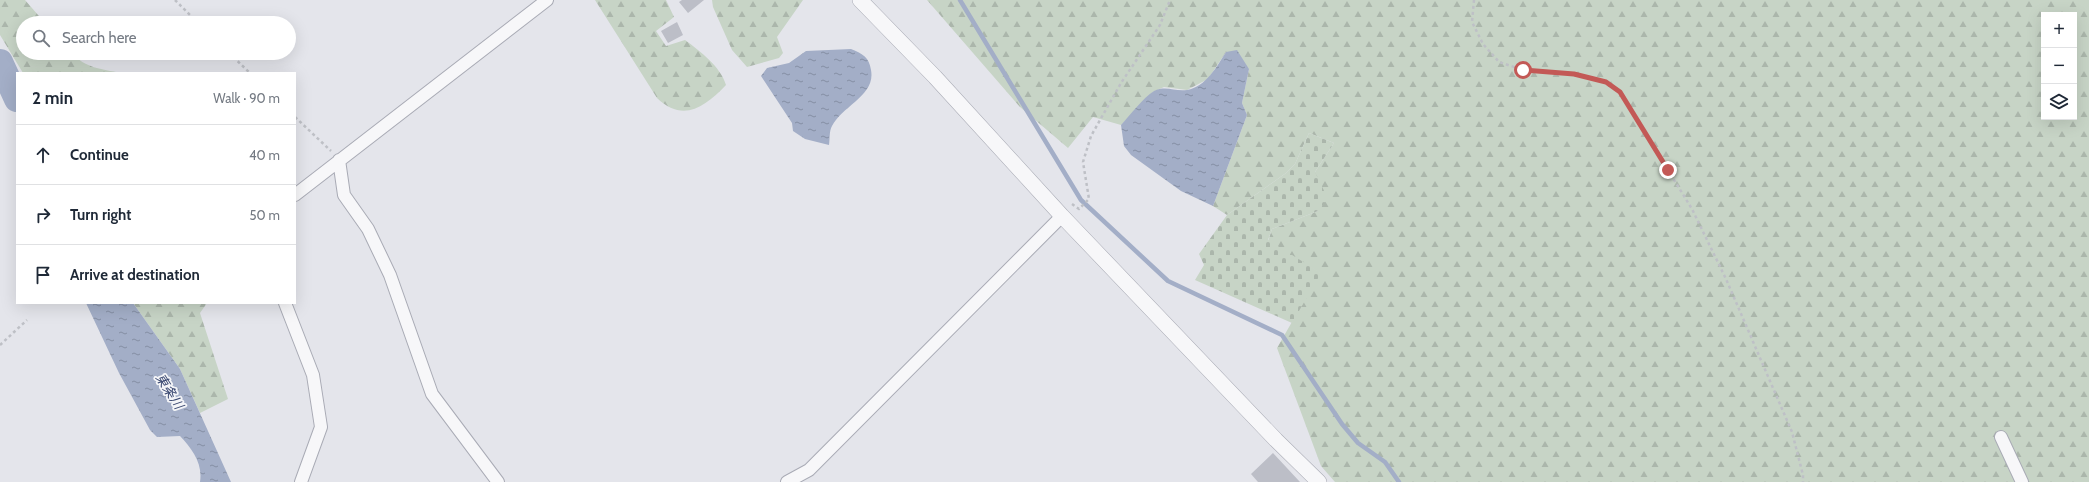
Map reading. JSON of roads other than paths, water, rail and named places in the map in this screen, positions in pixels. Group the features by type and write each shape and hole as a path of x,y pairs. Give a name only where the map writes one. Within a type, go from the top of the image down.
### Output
{"street":[{"path":"296,194 547,0"},
{"path":"860,0 935,77 1062,216 1318,482"},
{"path":"340,160 344,195 368,229 390,275 432,394 498,482"},
{"path":"788,482 810,470 1062,216"},
{"path":"285,304 313,374 321,428 301,482"},
{"path":"2001,437 2022,482"}],"water":[{"path":"851,49 862,54 869,62 871,79 868,86 857,100 843,112 831,128 829,145 805,139 793,131 792,123 761,76 767,68 789,63 806,51"},
{"path":"1237,50 1249,69 1242,103 1247,115 1213,206 1181,191 1131,155 1124,146 1121,125 1141,102 1154,91 1158,89 1187,90 1194,88 1200,85 1210,75 1226,52"},
{"path":"86,304 134,304 180,369 231,482 200,482 200,469 196,457 189,446 180,436 157,437 150,430 119,373"}],"waterway":[{"path":"960,0 1081,200 1168,281 1282,335 1342,424 1358,443 1385,462 1399,482"},
{"name":"東条川","path":"0,62 16,97"}]}
